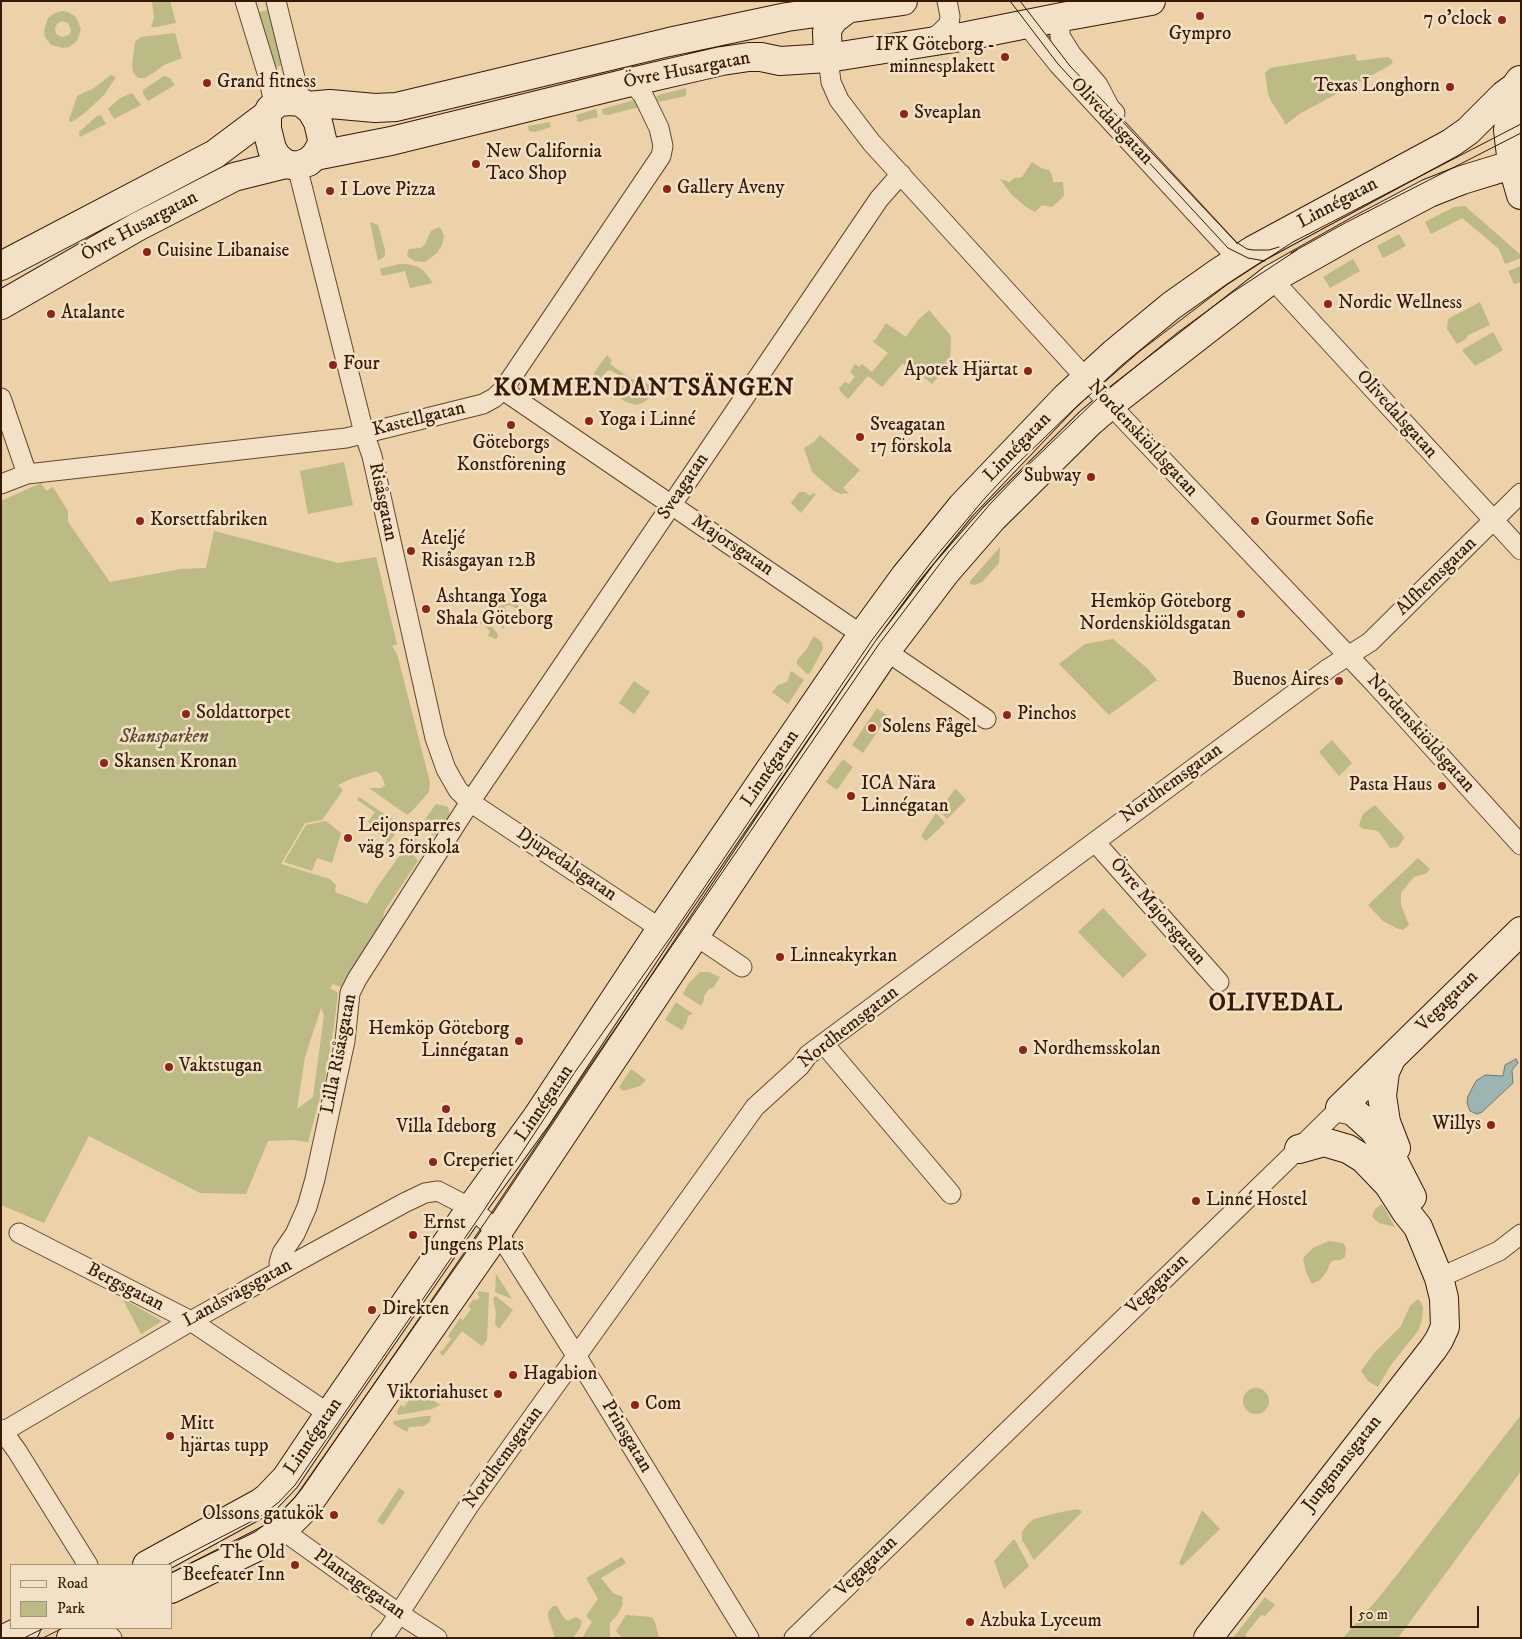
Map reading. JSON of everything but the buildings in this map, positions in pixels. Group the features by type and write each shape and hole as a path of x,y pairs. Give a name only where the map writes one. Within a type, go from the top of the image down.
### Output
{"street":[{"path":"245,1 269,79 270,110 267,129 272,149 281,161 299,162 321,146 321,131 315,115 304,104 276,1"},
{"name":"Övre Husargatan","path":"1,266 215,154 284,101 375,108 396,107 760,22 903,1"},
{"path":"928,41 940,34 949,24 950,16 947,1"},
{"name":"Övre Husargatan","path":"1,305 137,227 234,177 722,61 749,57 761,57 780,61 828,58 974,35 1150,1"},
{"name":"Nordenskiöldsgatan","path":"846,10 834,19 827,32 831,82 839,100 871,142 1110,405 1349,656 1521,845"},
{"name":"Olivedalsgatan","path":"1062,17 1060,36 1072,55 1098,85 1110,108 1225,232 1241,246 1253,250"},
{"name":"Olivedalsgatan","path":"1026,24 1058,64 1228,248 1232,255 1230,264"},
{"name":"Kastellgatan","path":"1,484 27,474 346,438 483,404 503,390 661,156 662,146 659,128 643,95 631,82"},
{"path":"1518,83 1508,130 1521,195"},
{"name":"Linnégatan","path":"172,1589 250,1551 284,1529 306,1507 483,1219 537,1117 661,929 862,635 905,576 962,506 1086,379 1149,324 1230,264 1253,250 1451,143 1468,131 1518,83"},
{"name":"Risåsgatan","path":"299,162 364,433 372,456 437,747 447,773 458,790 470,802"},
{"name":"Linnégatan","path":"149,1564 267,1498 286,1478 329,1414 483,1219 696,936 886,651 946,572 992,518 1084,427 1272,279 1429,193 1462,180 1516,163"},
{"name":"Sveagatan","path":"470,802 879,200 901,174"},
{"name":"Olivedalsgatan","path":"1272,279 1521,550"},
{"name":"Majorsgatan","path":"503,390 862,635"},
{"path":"1,398 27,474"},
{"name":"Alfhemsgatan","path":"1349,656 1370,642 1521,493"},
{"path":"886,651 986,719"},
{"name":"Nordhemsgatan","path":"381,1638 468,1507 755,1107 800,1066 808,1055 1329,668 1349,656"},
{"name":"Djupedalsgatan","path":"470,802 661,929"},
{"name":"Lilla Risåsgatan","path":"280,1270 279,1263 282,1253 296,1234 307,1207 315,1179 345,1040 350,994 394,918 470,802"},
{"name":"Övre Majorsgatan","path":"1095,842 1219,982"},
{"name":"Vegagatan","path":"794,1638 1345,1106 1521,930"},
{"path":"696,936 742,967"},
{"path":"824,1044 951,1194"},
{"path":"1387,1165 1386,1122 1382,1096 1385,1072 1391,1058"},
{"path":"1345,1106 1365,1121 1387,1165"},
{"path":"1299,1149 1316,1143 1332,1143 1387,1165"},
{"name":"Jungmansgatan","path":"1208,1638 1439,1340 1444,1327 1446,1310 1439,1278 1422,1235 1417,1210 1387,1165"},
{"name":"Landsvägsgatan","path":"2,1431 280,1270 426,1193 441,1192 483,1219"},
{"name":"Prinsgatan","path":"483,1219 577,1356 749,1638"},
{"name":"Bergsgatan","path":"19,1233 191,1321 329,1414"},
{"path":"1439,1278 1499,1250 1521,1234"},
{"path":"2,1431 17,1451 87,1564"},
{"name":"Plantagegatan","path":"284,1529 292,1537 398,1613 437,1638"},
{"path":"6,1638 24,1629"},
{"path":"71,1638 90,1629"},
{"path":"103,1629 112,1638"}],"green space":[{"path":"152,1 170,1 176,23 151,27 154,18"},
{"path":"272,9 286,64 272,68 259,12"},
{"path":"68,12 76,17 81,29 77,41 69,47 63,48 51,45 45,37 44,30 48,18 55,13","holes":["62,21 68,23 71,30 69,35 62,37 56,34 55,28 57,24"]},
{"path":"175,33 182,58 164,65 145,78 138,78 133,72 132,65 135,42 141,37"},
{"path":"1355,54 1357,61 1387,57 1393,62 1389,66 1301,113 1285,125 1268,94 1265,73 1270,68"},
{"path":"111,75 116,77 104,95 87,111 70,122 77,96 94,88"},
{"path":"164,76 170,78 175,85 148,101 143,94 143,90"},
{"path":"686,88 686,96 658,102 656,97 659,95"},
{"path":"132,93 141,105 114,119 108,109 120,98"},
{"path":"635,100 639,107 608,115 603,114 602,109"},
{"path":"596,109 598,117 578,122 576,115"},
{"path":"101,115 106,124 80,137 79,132 97,116"},
{"path":"550,122 551,127 535,132 529,131 528,126"},
{"path":"1032,162 1043,169 1049,170 1053,182 1063,182 1064,196 1052,207 1042,205 1035,212 1011,194 1000,179 1010,182 1014,178 1022,177"},
{"path":"1465,206 1521,255 1521,258 1505,264 1499,249 1462,218 1431,234 1425,222 1454,207"},
{"path":"370,222 378,225 385,250 385,256 378,261"},
{"path":"439,227 444,236 442,245 437,253 425,262 415,261 408,257 409,249 421,248 431,231"},
{"path":"1399,234 1406,246 1383,258 1377,246"},
{"path":"1353,259 1360,271 1330,288 1323,277"},
{"path":"399,264 418,267 423,270 433,283 410,288 405,271 382,276 380,269"},
{"path":"1521,266 1521,282 1514,284 1508,271"},
{"path":"1480,302 1490,325 1468,335 1466,339 1457,344 1447,329 1448,319"},
{"path":"929,310 951,336 950,364 932,384 911,366 909,368 903,363 882,387 868,376 848,399 840,391 839,388 845,382 849,384 855,377 850,372 855,364 859,367 862,364 872,372 888,353 872,341 875,340 886,323 906,337 918,320"},
{"path":"1493,332 1503,350 1475,366 1462,350"},
{"path":"607,355 612,360 610,364 633,380 638,380 661,390 637,405 626,402 616,395 626,382 619,375 610,370 598,382 595,378 594,373"},
{"path":"820,435 860,470 843,488 849,493 841,494 834,491 812,472 804,448 814,442"},
{"path":"344,462 353,505 308,514 300,471"},
{"name":"Skansparken","path":"41,483 46,491 53,487 68,511 68,522 110,582 181,569 206,568 214,531 338,563 376,557 397,644 392,646 397,654 430,782 429,792 407,815 369,788 381,788 385,785 377,771 353,778 338,785 343,790 322,820 305,823 281,864 330,879 336,885 335,892 367,904 436,804 448,807 450,815 435,836 424,829 411,847 411,851 418,861 385,910 380,930 343,988 333,984 330,988 338,993 334,1026 325,1079 308,1142 292,1140 268,1141 246,1194 200,1193 89,1136 44,1223 1,1205 1,501","holes":["321,1008 324,1015 313,1097 297,1109 305,1057"]},
{"path":"799,492 805,492 810,496 813,493 816,494 801,513 791,503"},
{"path":"1000,547 999,563 982,582 975,585 970,584 970,581"},
{"path":"510,603 517,604 519,607 517,609 510,605 504,606 509,619 502,630 497,607"},
{"path":"468,616 492,627 498,636 496,639 488,636 490,631 484,625 478,623 476,628 470,625"},
{"path":"814,636 822,642 823,649 810,673 807,674 797,664 797,660 806,650"},
{"path":"1113,639 1148,669 1157,680 1109,715 1059,664 1085,644"},
{"path":"791,671 804,680 788,704 772,692 778,685 787,682"},
{"path":"634,681 650,692 634,714 619,703"},
{"path":"877,708 888,716 863,753 852,745"},
{"path":"1332,740 1352,763 1339,776 1319,752"},
{"path":"843,759 853,767 837,790 826,782"},
{"path":"955,789 966,800 947,819 939,811"},
{"path":"359,797 401,825 386,847 384,846 387,840 378,834 380,830 368,822 375,812 357,800"},
{"path":"1375,805 1402,834 1404,838 1398,847 1390,848 1379,832 1363,829 1359,825 1363,814"},
{"path":"936,813 945,823 926,841 922,834"},
{"path":"326,821 341,833 332,863 317,858 312,871 284,862 306,825"},
{"path":"1418,858 1430,869 1427,873 1414,877 1401,893 1401,905 1409,925 1403,930 1383,921 1368,905"},
{"path":"1103,908 1147,955 1123,978 1078,932"},
{"path":"700,972 708,972 720,977 713,988 709,989 704,996 701,1006 683,994 689,983"},
{"path":"676,1002 693,1014 689,1015 682,1030 665,1020"},
{"path":"631,1069 646,1080 640,1086 623,1091 619,1087"},
{"path":"1382,1204 1395,1227 1379,1223 1372,1216 1375,1209"},
{"path":"1329,1241 1343,1243 1346,1248 1345,1257 1330,1263 1320,1280 1312,1284 1306,1272 1303,1258 1313,1248"},
{"path":"496,1274 502,1283 512,1299 495,1292"},
{"path":"479,1291 489,1293 487,1340 482,1346 462,1331 443,1356 439,1352 443,1350 451,1339 448,1336 460,1318 463,1320 471,1309 468,1306 474,1299 476,1301 480,1297 477,1294"},
{"path":"496,1296 513,1310 499,1329 495,1324 496,1312 493,1298"},
{"path":"122,1298 162,1321 141,1334"},
{"path":"1418,1299 1423,1308 1422,1320 1418,1331 1390,1366 1378,1387 1368,1381 1361,1371 1375,1352 1401,1326 1410,1306"},
{"path":"1256,1388 1265,1392 1269,1401 1265,1410 1256,1414 1247,1410 1243,1401 1247,1392"},
{"path":"417,1389 440,1405 432,1409 398,1415 397,1411 401,1405 404,1407"},
{"path":"1521,1415 1521,1471 1398,1638 1343,1638 1396,1576"},
{"path":"431,1416 430,1422 424,1426 409,1427 407,1432 393,1424 394,1421"},
{"path":"399,1488 405,1492 383,1525 377,1521"},
{"path":"1078,1509 1082,1512 1034,1560 1022,1540 1022,1532 1028,1524 1034,1519"},
{"path":"1202,1510 1220,1529 1182,1566 1179,1563"},
{"path":"1015,1540 1029,1566 1004,1589 994,1561"},
{"path":"622,1557 626,1563 601,1578 613,1593 623,1597 623,1604 618,1614 610,1623 610,1638 582,1638 592,1622 586,1616 598,1599 586,1578"},
{"path":"1265,1597 1275,1605 1265,1616 1261,1615 1245,1635 1248,1638 1233,1638"},
{"path":"553,1606 557,1606 568,1621 576,1617 582,1621 580,1628 573,1638 555,1638 548,1617 548,1612"},
{"path":"626,1615 652,1617 659,1638 622,1638 616,1631"}],"water":[{"path":"1516,1059 1518,1063 1512,1070 1513,1083 1482,1112 1477,1114 1470,1111 1467,1103 1468,1096 1476,1081 1485,1075 1503,1076 1505,1065"}],"tram line":[{"path":"1010,1 1058,64 1228,248 1248,258 1265,261"},
{"path":"1020,1 1070,66 1236,242 1247,249 1253,250 1269,250 1279,247"},
{"path":"169,1564 260,1517 279,1502 295,1485 480,1216 575,1072 674,932 872,640 932,561 1014,467 1076,407 1140,351 1228,284 1293,242 1521,124"},
{"path":"1291,253 1345,223 1521,133"},
{"path":"172,1572 263,1526 286,1507 301,1490 879,644 948,553 1020,473 1101,395 1177,333 1233,292 1297,250"},
{"path":"24,1638 42,1629"},
{"path":"43,1638 61,1629"}],"place":[{"name":"Gympro","path":"1200,16"},
{"name":"7 o'clock","path":"1502,20"},
{"name":"IFK Göteborg - minnesplakett","path":"1005,57"},
{"name":"Grand fitness","path":"207,83"},
{"name":"Texas Longhorn","path":"1450,87"},
{"name":"Sveaplan","path":"904,114"},
{"name":"New California Taco Shop","path":"476,164"},
{"name":"Gallery Aveny","path":"667,189"},
{"name":"I Love Pizza","path":"330,191"},
{"name":"Cuisine Libanaise","path":"147,252"},
{"name":"Nordic Wellness","path":"1328,304"},
{"name":"Atalante","path":"51,314"},
{"name":"Four","path":"333,365"},
{"name":"Apotek Hjärtat","path":"1028,371"},
{"name":"Yoga i Linné","path":"589,421"},
{"name":"Göteborgs Konstförening","path":"511,425"},
{"name":"Sveagatan 17 förskola","path":"860,437"},
{"name":"Subway","path":"1091,477"},
{"name":"Korsettfabriken","path":"140,521"},
{"name":"Gourmet Sofie","path":"1255,521"},
{"name":"Ateljé Risåsgayan 12B","path":"411,551"},
{"name":"Ashtanga Yoga Shala Göteborg","path":"426,609"},
{"name":"Hemköp Göteborg Nordenskiöldsgatan","path":"1241,614"},
{"name":"Buenos Aires","path":"1339,681"},
{"name":"Soldattorpet","path":"186,714"},
{"name":"Pinchos","path":"1007,715"},
{"name":"Solens Fågel","path":"872,728"},
{"name":"Skansen Kronan","path":"104,763"},
{"name":"Pasta Haus","path":"1442,786"},
{"name":"ICA Nära Linnégatan","path":"851,796"},
{"name":"Leijonsparres väg 3 förskola","path":"348,838"},
{"name":"Linneakyrkan","path":"780,957"},
{"name":"Hemköp Göteborg Linnégatan","path":"519,1041"},
{"name":"Nordhemsskolan","path":"1023,1050"},
{"name":"Vaktstugan","path":"169,1067"},
{"name":"Villa Ideborg","path":"446,1109"},
{"name":"Willys","path":"1491,1125"},
{"name":"Creperiet","path":"433,1162"},
{"name":"Linné Hostel","path":"1196,1201"},
{"name":"Ernst Jungens Plats","path":"413,1235"},
{"name":"Direkten","path":"372,1310"},
{"name":"Hagabion","path":"513,1375"},
{"name":"Viktoriahuset","path":"498,1394"},
{"name":"Com","path":"635,1405"},
{"name":"Mitt hjärtas tupp","path":"170,1436"},
{"name":"Olssons gatukök","path":"334,1515"},
{"name":"The Old Beefeater Inn","path":"295,1565"},
{"name":"Azbuka Lyceum","path":"970,1622"}],"district":[{"name":"KOMMENDANTSÄNGEN","path":"644,390"},
{"name":"OLIVEDAL","path":"1276,1005"}]}
